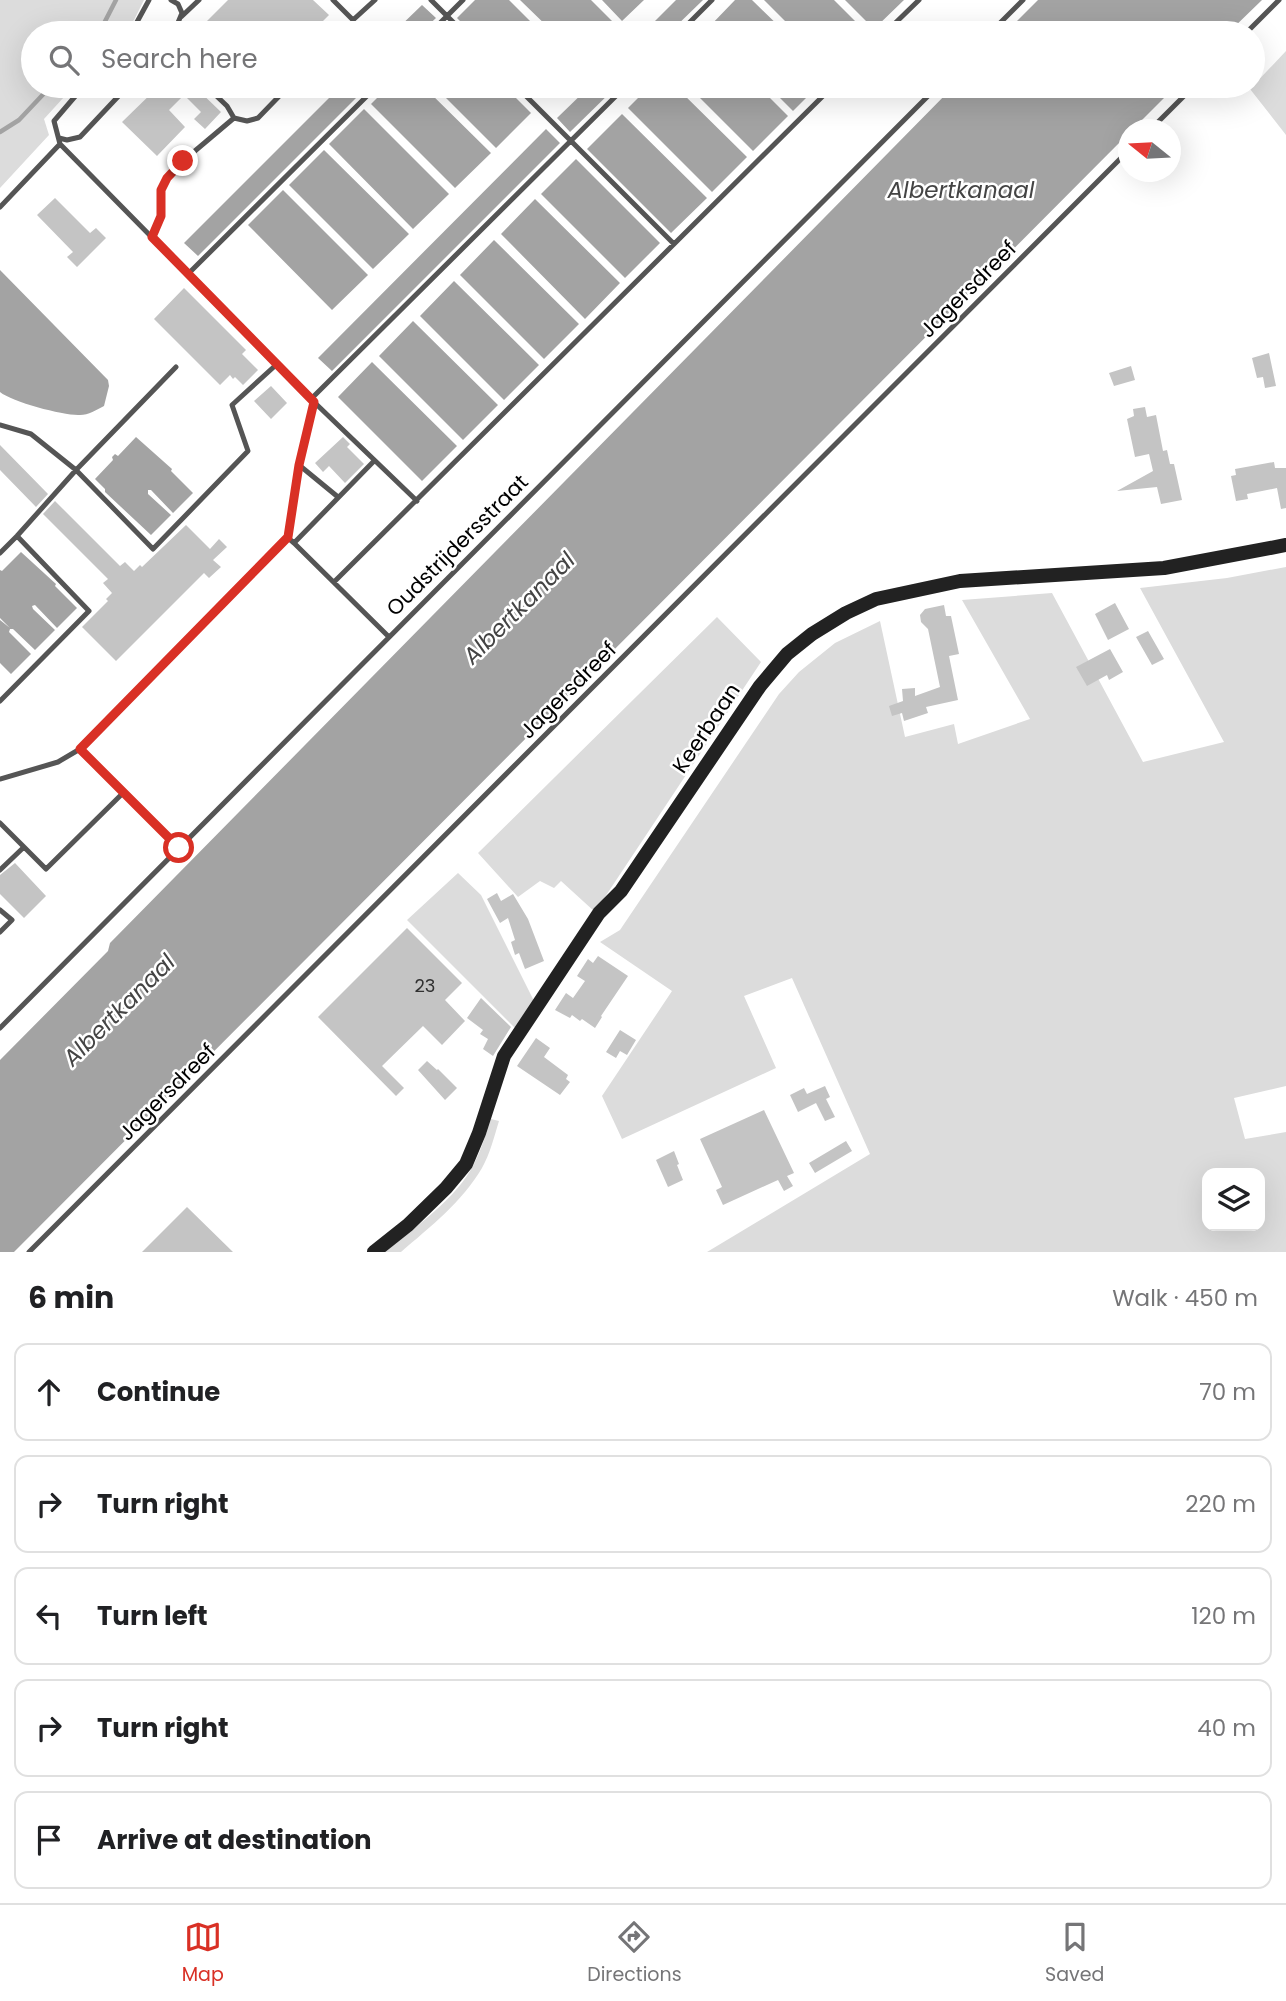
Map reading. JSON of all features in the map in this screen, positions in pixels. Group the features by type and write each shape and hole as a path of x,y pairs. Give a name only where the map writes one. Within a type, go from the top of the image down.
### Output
{"street":[{"name":"Keerbaan","path":"374,1252 408,1225 467,1164 504,1056 599,913 621,891 760,686 787,654 812,634 846,613 876,599 960,581 1164,568 1286,545"}],"lane":[{"path":"138,21 149,0"},
{"path":"172,0 181,9 179,21"},
{"path":"180,18 200,0"},
{"path":"333,0 353,20 375,0"},
{"path":"431,0 452,21"},
{"path":"442,21 463,0"},
{"path":"691,21 712,0"},
{"path":"898,21 919,0"},
{"path":"1002,21 1023,0"},
{"path":"1258,21 1279,0"},
{"path":"73,98 54,121 60,141 312,401 417,501"},
{"path":"0,206 60,141 80,137 117,98"},
{"path":"219,98 228,106 234,118"},
{"path":"234,118 247,121 258,118 277,98"},
{"path":"188,274 365,98"},
{"path":"528,98 674,244"},
{"path":"0,779 58,762 80,749 288,537 312,401 614,98"},
{"path":"334,582 821,98"},
{"name":"Oudstrijdersstraat","path":"0,1028 926,98"},
{"path":"1161,119 1182,98"},
{"path":"152,237 161,216 161,190 167,178 234,118"},
{"name":"Jagersdreef","path":"29,1252 1118,162"},
{"path":"0,425 31,434 76,470 153,549 248,451 232,405 277,364"},
{"path":"0,553 176,367"},
{"path":"294,543 374,461"},
{"path":"299,465 338,498"},
{"path":"0,701 89,611 18,536"},
{"path":"288,537 388,636"},
{"path":"80,749 179,848"},
{"path":"0,823 46,869 123,793"},
{"path":"0,870 24,847"},
{"path":"0,910 12,920 0,932"}],"shaded area":[{"path":"0,0 144,0 133,21 21,21 21,98 63,98 44,119 49,135 0,188"},
{"path":"1286,51 1286,135 1257,98 1265,98 1265,73"},
{"path":"1286,567 1286,1086 1234,1098 1245,1139 1286,1132 1286,1252 707,1252 870,1154 792,978 744,996 776,1068 622,1139 602,1096 672,991 600,942 620,930 779,694 799,672 835,643 880,621 905,737 954,724 958,744 1030,719 962,600 1052,593 1143,762 1224,742 1140,588 1227,578"},
{"path":"717,617 761,662 595,912 561,881 554,888 540,881 518,897 478,853"},
{"path":"458,873 481,895 534,1001 515,1028 407,920"},
{"path":"491,1119 499,1121 490,1151 465,1192 401,1252 385,1252 434,1212 457,1189 474,1164"}],"water":[{"path":"475,0 509,0 530,21 460,21 457,18"},
{"path":"520,0 591,0 612,21 542,21"},
{"path":"602,0 644,0 622,21"},
{"path":"676,0 703,0 681,21 655,21"},
{"path":"735,0 752,0 774,21 715,21"},
{"path":"764,0 834,0 855,21 785,21"},
{"path":"845,0 904,0 882,21 866,21"},
{"path":"1038,0 1262,0 1240,21 1017,21"},
{"path":"422,5 436,18 433,21 405,21"},
{"path":"329,98 356,98 198,256 184,243"},
{"path":"377,98 435,98 491,153 455,188 371,104"},
{"path":"446,98 516,98 531,113 496,148"},
{"path":"578,98 605,98 570,132 557,118"},
{"path":"638,98 687,98 747,157 712,192 628,108"},
{"path":"700,98 770,98 788,116 753,151"},
{"path":"780,98 806,98 793,111"},
{"name":"Albertkanaal","path":"942,98 1164,98 1143,119 1118,119 1118,144 14,1252 0,1252 0,1060 108,951 110,943"},
{"path":"364,109 449,194 413,229 329,144"},
{"path":"622,114 707,198 671,233 587,149"},
{"path":"546,129 560,143 332,371 318,358"},
{"path":"324,150 409,234 373,269 289,185"},
{"path":"576,159 660,243 625,278 541,194"},
{"path":"283,190 368,275 332,310 248,225"},
{"path":"535,199 620,283 585,319 501,234"},
{"path":"494,240 579,324 544,359 460,275"},
{"path":"0,270 108,380 104,406 85,415 71,414 26,404 0,392"},
{"path":"454,281 539,365 504,400 420,316"},
{"path":"413,321 498,405 463,440 379,356"},
{"path":"372,362 457,446 422,481 338,397"},
{"path":"136,437 172,469 193,493 173,513 148,490 148,494 171,515 151,535 105,492 95,479 113,460 112,457 115,454 118,456"},
{"path":"21,552 56,584 77,608 57,628 35,605 32,606 55,630 35,650 10,629 9,632 31,654 11,674 0,663 0,620 10,628 0,618 0,570"}],"building":[{"path":"228,0 313,0 329,15 323,21 207,21"},
{"path":"147,98 181,98 169,110 185,127 157,156 122,122"},
{"path":"187,98 206,98 221,112 205,129 194,119 201,112"},
{"path":"55,198 90,233 96,228 106,238 77,267 67,257 73,252 37,215"},
{"path":"184,288 246,350 242,354 258,370 243,385 230,375 220,385 154,319"},
{"path":"1269,353 1276,386 1265,388 1263,377 1257,378 1252,358"},
{"path":"1131,366 1135,380 1114,386 1109,373"},
{"path":"271,386 287,403 271,419 254,401"},
{"path":"1145,407 1147,417 1156,415 1163,451 1167,450 1170,464 1174,464 1182,500 1161,504 1157,487 1117,491 1153,471 1149,454 1135,457 1127,419 1134,416 1133,409"},
{"path":"343,437 350,444 347,447 364,464 345,483 329,466 323,472 315,463"},
{"path":"0,445 48,494 36,507 0,470"},
{"path":"1274,462 1275,468 1286,468 1286,508 1281,509 1277,488 1247,494 1248,499 1236,501 1231,476 1236,475 1235,469"},
{"path":"55,501 120,566 125,562 134,571 140,565 142,567 186,525 210,549 219,539 227,547 213,560 221,567 209,578 204,573 116,661 82,627 108,601 106,599 112,593 103,583 108,579 43,514"},
{"path":"1115,603 1129,629 1108,640 1095,614"},
{"path":"944,605 946,616 951,616 959,654 949,656 958,700 926,707 928,713 904,721 902,713 892,716 889,706 903,701 902,689 915,688 915,696 940,687 928,629 921,622 920,615 925,609"},
{"path":"1148,631 1164,659 1152,665 1136,637"},
{"path":"1110,649 1123,672 1109,680 1107,675 1087,686 1076,667"},
{"path":"15,863 46,896 24,918 0,894 0,875"},
{"path":"497,893 501,901 513,894 528,919 544,961 525,969 519,953 515,955 511,942 515,940 508,918 500,923 487,899"},
{"path":"407,928 462,983 445,1000 465,1021 442,1045 423,1026 382,1066 404,1088 396,1096 318,1017"},
{"path":"598,956 628,976 595,1028 582,1019 580,1021 572,1015 570,1018 555,1010 566,993 573,998 585,981 577,976 588,959 593,963"},
{"path":"481,998 511,1027 493,1056 483,1049 488,1039 480,1034 483,1030 467,1018"},
{"path":"620,1030 636,1040 627,1055 620,1051 616,1058 606,1052"},
{"path":"536,1038 550,1048 544,1057 568,1075 566,1079 570,1082 560,1095 517,1066"},
{"path":"427,1061 457,1088 445,1100 418,1070"},
{"path":"825,1086 830,1097 826,1099 835,1117 825,1121 816,1103 798,1112 790,1095 804,1088 807,1094"},
{"path":"764,1110 794,1173 787,1176 793,1186 784,1191 778,1180 723,1205 716,1190 722,1187 700,1139"},
{"path":"846,1141 852,1151 815,1173 809,1163"},
{"path":"674,1151 683,1180 668,1187 656,1160"},
{"path":"187,1207 233,1252 142,1252"}],"waterway":[{"path":"105,21 116,0"},
{"path":"0,132 19,120 40,98"}],"route":[{"path":"179,848 80,749 288,537 299,465 314,402 152,237 161,216 161,190 167,178 183,161"}]}
